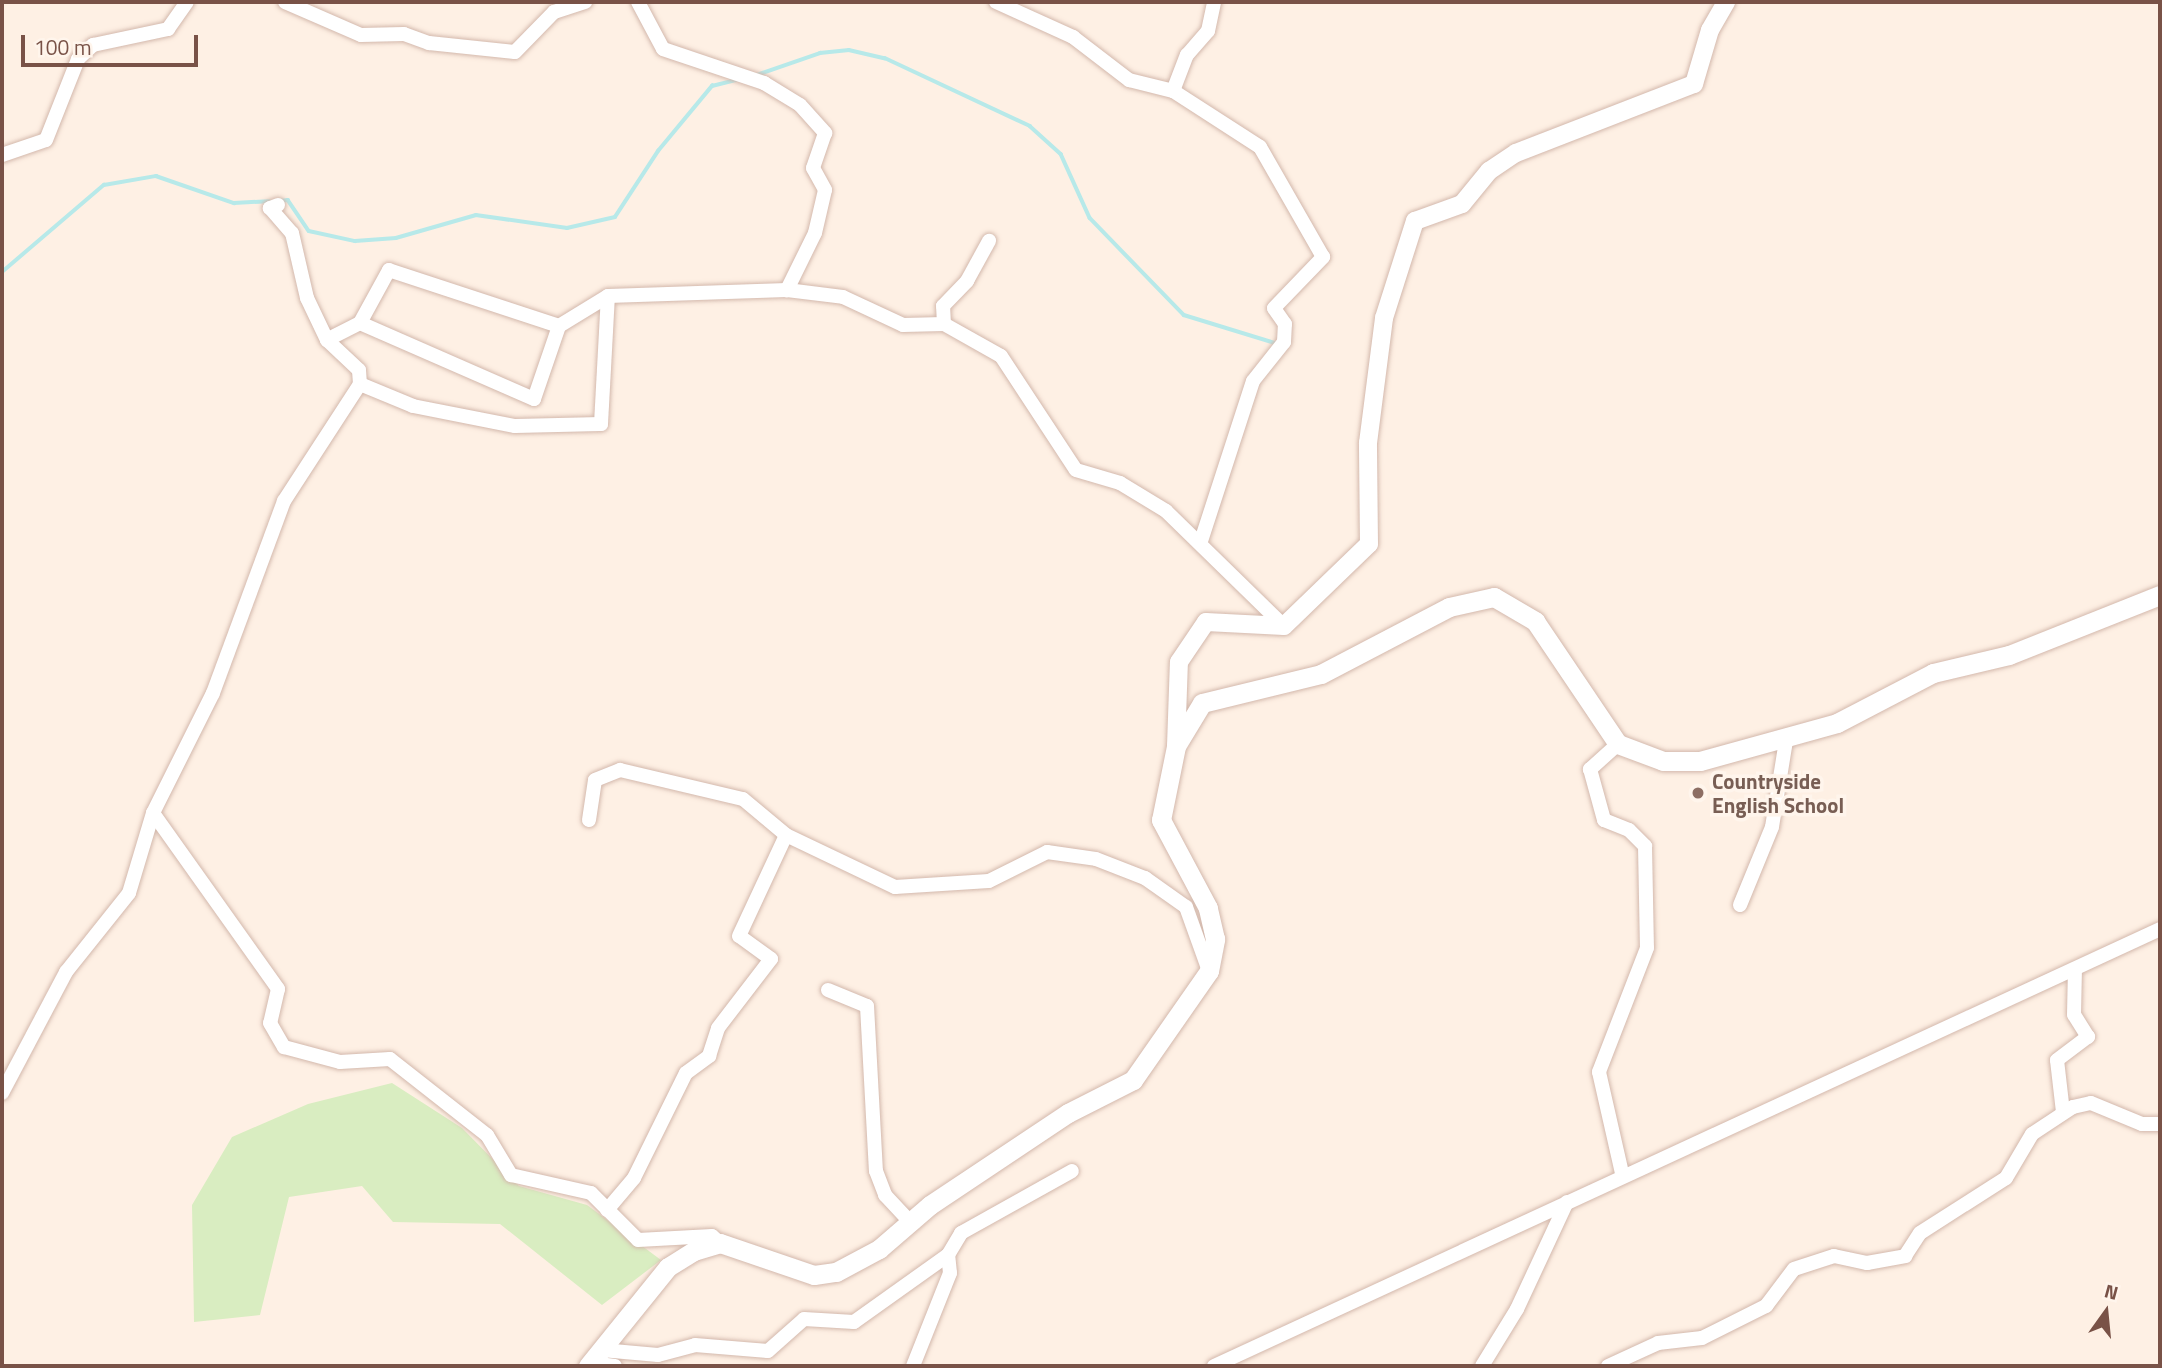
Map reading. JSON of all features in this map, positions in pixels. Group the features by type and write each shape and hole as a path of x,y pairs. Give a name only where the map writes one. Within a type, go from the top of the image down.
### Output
{"main road":[{"path":"594,1360 668,1266 720,1243 814,1275 836,1272 879,1249 909,1221 1068,1113 1133,1080 1209,971 1214,939 1208,908 1161,820 1176,746 1202,703 1321,674 1449,607 1494,597 1535,621 1618,744 1663,761 1700,761 1786,741 1887,700 1933,673 2009,655 2160,595"}],"street":[{"path":"2,155 46,140 67,101 78,59 93,45 159,33 187,2"},
{"path":"285,2 361,36 404,34 429,43 514,52 554,12 585,2"},
{"path":"638,2 663,49 739,72 764,83 800,105 825,133 813,168 825,190 815,233 787,290"},
{"path":"996,2 1073,37 1129,80 1173,91 1260,147 1323,257 1274,308 1285,324 1284,342 1253,381 1201,541"},
{"path":"1173,91 1187,55 1209,31 1214,2"},
{"path":"1176,746 1179,662 1206,622 1284,626 1369,544 1368,443 1384,318 1415,221 1462,204 1489,171 1516,153 1694,84 1710,30 1726,2"},
{"path":"2,1093 66,972 129,893 153,813 213,693 284,501 360,384 359,370 327,340 307,298 292,233 270,208 278,205"},
{"path":"944,324 943,306 968,281 989,242"},
{"path":"327,340 360,323 389,270 559,326"},
{"path":"360,323 534,399 559,326 608,296 787,290 843,297 903,325 944,324 1001,356 1076,470 1120,483 1201,541 1233,583 1278,613 1284,626"},
{"path":"360,384 413,406 515,426 601,424 608,296"},
{"path":"1740,905 1772,827 1786,741"},
{"path":"1618,744 1590,769 1604,820 1629,830 1645,846 1647,948 1600,1072 1622,1173"},
{"path":"589,820 595,780 620,770 743,799 786,835 895,887 989,881 1046,852 1096,859 1145,878 1186,908 1209,971"},
{"path":"153,813 278,989 270,1023 284,1047 340,1062 390,1059 487,1135 511,1175 591,1193 638,1240 712,1236 720,1243"},
{"path":"607,1210 634,1178 686,1073 709,1056 718,1028 771,959 739,936 786,835"},
{"path":"1222,1364 1622,1173 1707,1141 2160,929"},
{"path":"2063,1112 2057,1060 2088,1037 2074,1015 2075,969"},
{"path":"828,990 867,1006 876,1171 884,1195 909,1221"},
{"path":"1608,1366 1658,1342 1702,1338 1766,1306 1794,1269 1834,1256 1867,1264 1905,1256 1920,1233 2006,1178 2032,1135 2063,1112 2091,1103 2142,1124 2160,1124"},
{"path":"594,1360 658,1354 695,1345 768,1351 804,1319 854,1322 948,1255 961,1233 1072,1171"},
{"path":"1482,1366 1570,1198"},
{"path":"913,1366 950,1273 948,1255"},
{"path":"594,1360 615,1366"}],"green space":[{"path":"392,1083 462,1128 519,1186 587,1205 661,1260 602,1305 500,1224 393,1222 362,1186 289,1197 260,1315 194,1322 192,1205 232,1137 308,1104"}],"waterway":[{"path":"757,75 820,53 849,50 885,58 1030,126 1061,154 1090,218 1184,315 1278,344"},
{"path":"280,201 288,200 309,231 355,241 396,238 476,215 567,228 615,217 658,151 712,86 736,80"},
{"path":"2,272 104,185 156,176 234,203 269,201"}],"place":[{"name":"Countryside English School","path":"1698,793"}]}
